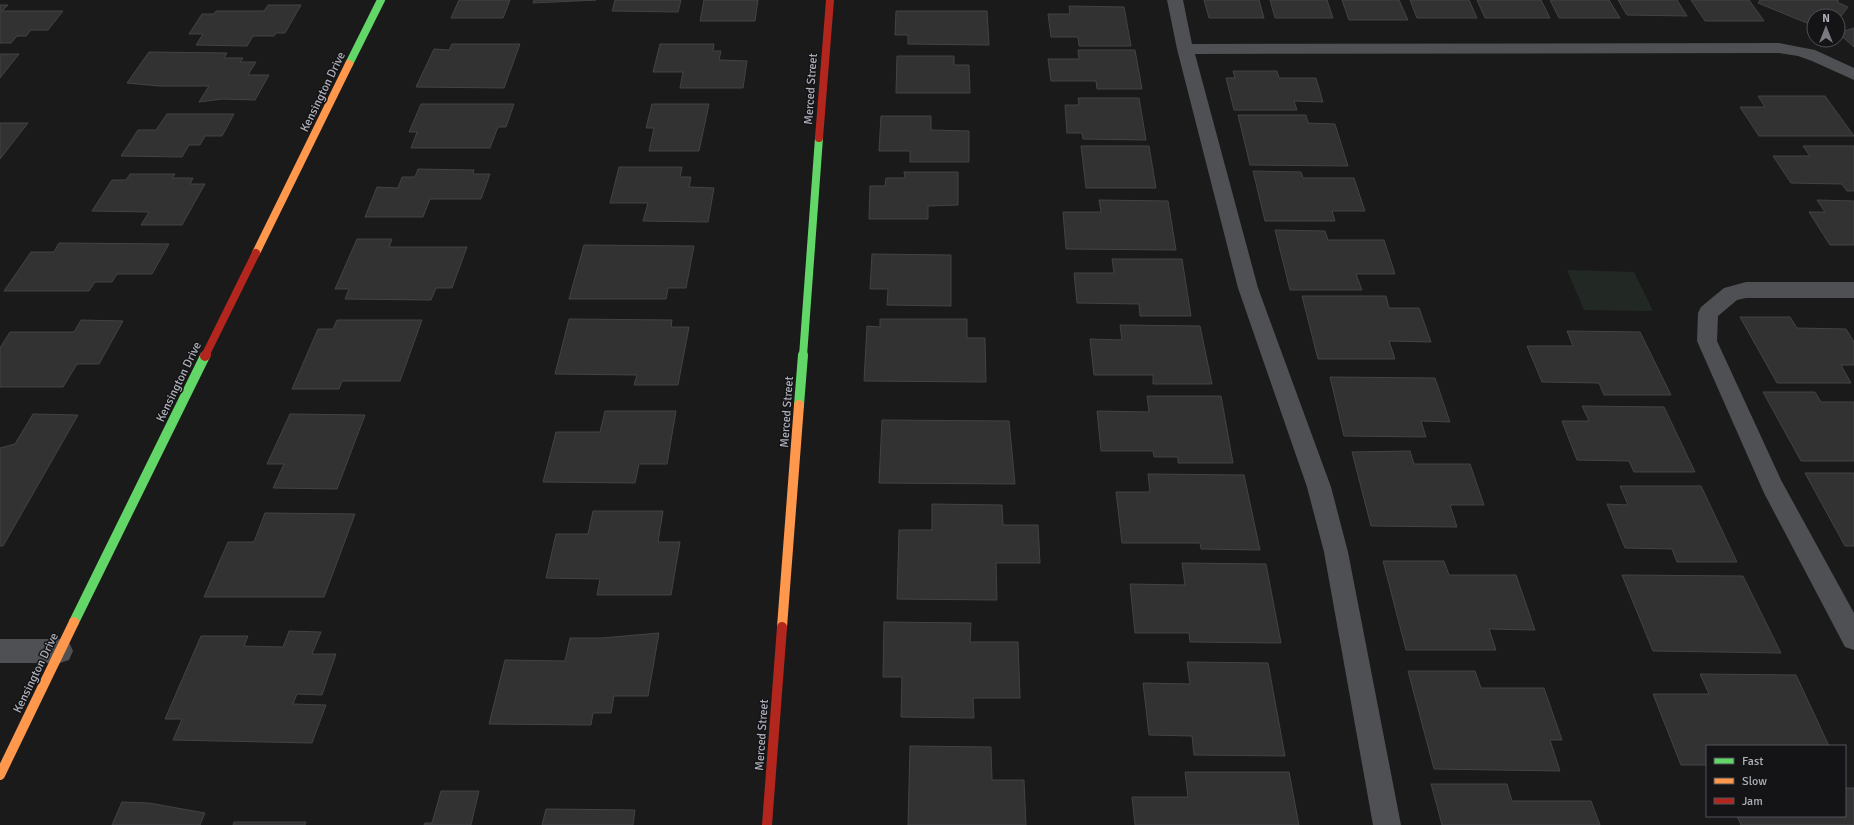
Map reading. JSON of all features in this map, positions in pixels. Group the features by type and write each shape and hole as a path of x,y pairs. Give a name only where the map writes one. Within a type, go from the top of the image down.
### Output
{"street":[{"name":"Kensington Drive","path":"0,776 60,651 381,0"},
{"name":"Merced Street","path":"767,825 830,0"},
{"path":"1174,0 1185,49 1248,288 1319,487 1325,509 1349,614 1387,825"},
{"path":"1185,49 1779,48 1797,50 1818,56 1854,75"},
{"path":"1854,290 1746,290 1731,293 1708,313 1707,327 1707,341 1772,486 1854,638"},
{"path":"0,651 60,651"}],"shaded area":[{"path":"1567,270 1634,272 1653,311 1584,310"}],"building":[{"path":"459,0 510,0 503,18 451,18"},
{"path":"534,0 596,0 533,3"},
{"path":"615,0 681,0 678,12 612,11"},
{"path":"704,0 758,0 755,21 700,21"},
{"path":"1204,0 1259,0 1264,18 1209,18"},
{"path":"1270,0 1327,0 1333,18 1275,18"},
{"path":"1342,0 1399,0 1408,20 1349,20"},
{"path":"1410,0 1469,0 1477,18 1417,18"},
{"path":"1477,0 1541,0 1550,18 1485,18"},
{"path":"1550,0 1609,0 1620,18 1559,18"},
{"path":"1618,0 1677,0 1687,16 1627,15"},
{"path":"1691,0 1749,0 1764,21 1705,21"},
{"path":"1760,0 1839,0 1837,2 1848,7 1846,10 1846,8 1806,8 1806,23 1758,3"},
{"path":"0,5 8,5 2,11 63,11 48,30 31,30 26,36 17,36 11,43 0,43"},
{"path":"268,5 301,5 285,33 276,33 274,36 253,36 247,46 196,45 203,34 189,34 202,14 214,14 216,11 264,11"},
{"path":"1069,6 1124,7 1131,46 1079,46 1078,37 1051,37 1048,14 1070,14"},
{"path":"896,11 987,11 989,45 908,44 908,35 895,35"},
{"path":"1854,28 1854,47 1846,40 1846,30"},
{"path":"452,44 520,44 504,88 416,87 434,49 449,50"},
{"path":"660,44 714,44 713,51 721,51 719,60 747,61 743,88 680,88 683,72 653,72"},
{"path":"1078,50 1135,50 1142,89 1097,89 1096,81 1051,81 1048,59 1079,59"},
{"path":"149,52 227,53 224,58 243,58 240,62 256,62 248,75 269,75 255,100 222,99 199,102 209,86 159,86 127,83"},
{"path":"0,54 19,54 0,78"},
{"path":"897,56 954,56 954,65 969,65 970,93 896,93"},
{"path":"1233,71 1277,71 1279,78 1316,78 1323,102 1294,101 1297,110 1234,110 1226,78 1235,78"},
{"path":"1758,96 1825,96 1854,136 1759,136 1740,107 1765,107"},
{"path":"1078,98 1139,98 1146,140 1083,139 1082,133 1067,133 1065,105 1079,105"},
{"path":"421,104 514,104 506,127 498,127 490,148 411,148 417,132 409,132"},
{"path":"652,104 709,104 699,151 649,151 654,128 646,128"},
{"path":"167,114 234,114 222,136 205,136 200,145 189,145 182,157 121,156 138,130 156,130"},
{"path":"1238,115 1306,115 1308,123 1335,124 1348,166 1250,165"},
{"path":"881,116 931,116 931,130 969,131 969,162 910,162 910,151 879,151"},
{"path":"0,123 28,123 0,159"},
{"path":"1081,146 1149,146 1156,188 1086,188"},
{"path":"1803,146 1854,146 1854,191 1847,191 1842,184 1791,183 1773,156 1810,156"},
{"path":"619,167 682,167 680,177 691,177 689,187 714,188 708,222 643,221 648,203 610,203"},
{"path":"418,169 474,170 473,174 490,174 481,199 430,199 423,217 365,217 377,187 398,188 402,177 415,177"},
{"path":"1253,171 1301,172 1303,178 1354,178 1365,211 1332,211 1335,221 1265,221"},
{"path":"904,172 958,172 958,205 928,206 928,219 869,219 870,186 885,186 886,178 905,178"},
{"path":"130,174 175,174 172,178 193,178 190,184 205,184 182,225 141,225 149,212 92,211 112,180 126,180"},
{"path":"1099,200 1168,201 1176,250 1066,249 1063,212 1101,212"},
{"path":"1817,200 1854,201 1854,245 1830,245 1809,212 1825,212"},
{"path":"1275,230 1325,231 1328,240 1384,240 1395,274 1356,274 1362,290 1290,290"},
{"path":"357,239 392,239 389,247 467,247 452,288 436,288 431,300 345,299 349,289 335,289"},
{"path":"59,243 169,244 152,274 117,274 112,282 95,282 89,291 4,291 31,252 54,252"},
{"path":"584,245 694,246 686,288 668,288 666,299 569,299"},
{"path":"872,254 951,255 951,306 887,305 888,289 870,289"},
{"path":"1112,259 1182,259 1191,316 1140,316 1139,304 1077,303 1074,273 1114,273"},
{"path":"1302,296 1386,296 1389,308 1419,308 1431,342 1389,341 1395,359 1318,359"},
{"path":"1740,317 1790,317 1797,328 1846,329 1854,342 1854,365 1841,365 1851,383 1777,383"},
{"path":"569,319 672,320 671,327 689,327 678,385 634,385 637,375 555,374"},
{"path":"880,319 967,319 967,338 985,338 986,382 864,381 867,326 880,327"},
{"path":"81,320 123,321 99,364 77,364 63,387 0,387 0,348 10,332 74,332"},
{"path":"337,320 422,320 400,381 342,381 339,389 292,389 318,329 333,329"},
{"path":"1120,325 1200,326 1212,384 1153,384 1153,375 1094,375 1090,339 1122,340"},
{"path":"1567,331 1640,332 1671,395 1604,395 1599,383 1542,382 1527,346 1573,346"},
{"path":"1330,377 1435,378 1450,422 1421,421 1426,437 1344,436"},
{"path":"1763,392 1815,392 1821,402 1854,402 1854,461 1801,461"},
{"path":"1147,396 1221,396 1233,463 1178,463 1178,457 1154,457 1153,451 1101,451 1097,411 1149,412"},
{"path":"1582,406 1664,407 1695,472 1634,472 1629,461 1577,460 1562,421 1589,421"},
{"path":"605,411 676,411 667,464 639,464 635,483 543,482 556,432 600,432"},
{"path":"33,414 78,415 3,546 0,546 0,448 15,444"},
{"path":"290,414 365,415 337,489 273,488 284,464 267,464"},
{"path":"882,420 1009,421 1015,484 879,483"},
{"path":"1410,451 1414,464 1470,464 1484,505 1450,505 1457,527 1371,526 1352,452"},
{"path":"1805,473 1854,473 1854,546 1845,546"},
{"path":"1148,474 1244,475 1260,550 1201,549 1200,543 1122,543 1116,492 1150,492"},
{"path":"1620,486 1701,486 1737,562 1677,562 1672,549 1625,548 1607,504 1628,505"},
{"path":"932,504 1002,505 1003,525 1038,525 1040,563 996,563 997,600 897,599 899,530 932,530"},
{"path":"593,511 663,511 658,542 680,542 671,595 597,595 600,579 546,578 556,534 588,534"},
{"path":"265,513 355,514 324,597 204,597 228,542 254,542"},
{"path":"1383,561 1444,561 1449,575 1516,575 1535,630 1489,629 1496,650 1406,650"},
{"path":"1182,563 1266,564 1281,643 1190,642 1189,633 1135,633 1130,584 1185,585"},
{"path":"1622,575 1743,576 1781,653 1653,651"},
{"path":"884,622 971,623 970,642 1018,642 1020,698 973,698 974,718 901,717 902,677 883,677"},
{"path":"289,631 321,632 312,654 336,654 322,695 297,694 293,704 326,705 312,743 173,740 182,719 165,719 201,636 248,636 244,646 283,647"},
{"path":"659,633 648,696 614,696 611,713 593,713 591,725 489,724 505,660 565,661 570,638 602,638"},
{"path":"1187,662 1268,663 1285,756 1194,755 1192,736 1149,735 1143,683 1190,684"},
{"path":"1408,671 1475,671 1481,688 1544,688 1562,740 1550,740 1560,771 1434,769"},
{"path":"1700,674 1796,675 1829,745 1706,745 1706,765 1681,765 1653,694 1709,694"},
{"path":"910,746 991,747 992,780 1024,780 1026,825 908,825"},
{"path":"1185,772 1289,772 1299,825 1135,825 1132,797 1188,797"},
{"path":"1431,784 1507,784 1512,801 1591,801 1600,825 1442,825"},
{"path":"1846,788 1854,788 1854,825 1741,825 1737,817 1846,817"},
{"path":"441,791 479,791 471,825 424,825 425,823 432,823"},
{"path":"122,802 149,803 205,813 200,825 112,825"},
{"path":"546,809 635,810 633,825 542,825"},
{"path":"234,822 306,822 305,825 233,825"}],"traffic: fast":[{"path":"349,64 381,0"},
{"path":"799,405 819,138"},
{"path":"74,622 205,356"}],"traffic: slow":[{"path":"256,253 349,64"},
{"path":"782,627 799,405"},
{"path":"0,775 74,622"}],"traffic: jam":[{"path":"819,138 830,0"},
{"path":"205,356 256,253"},
{"path":"767,825 782,627"}]}
